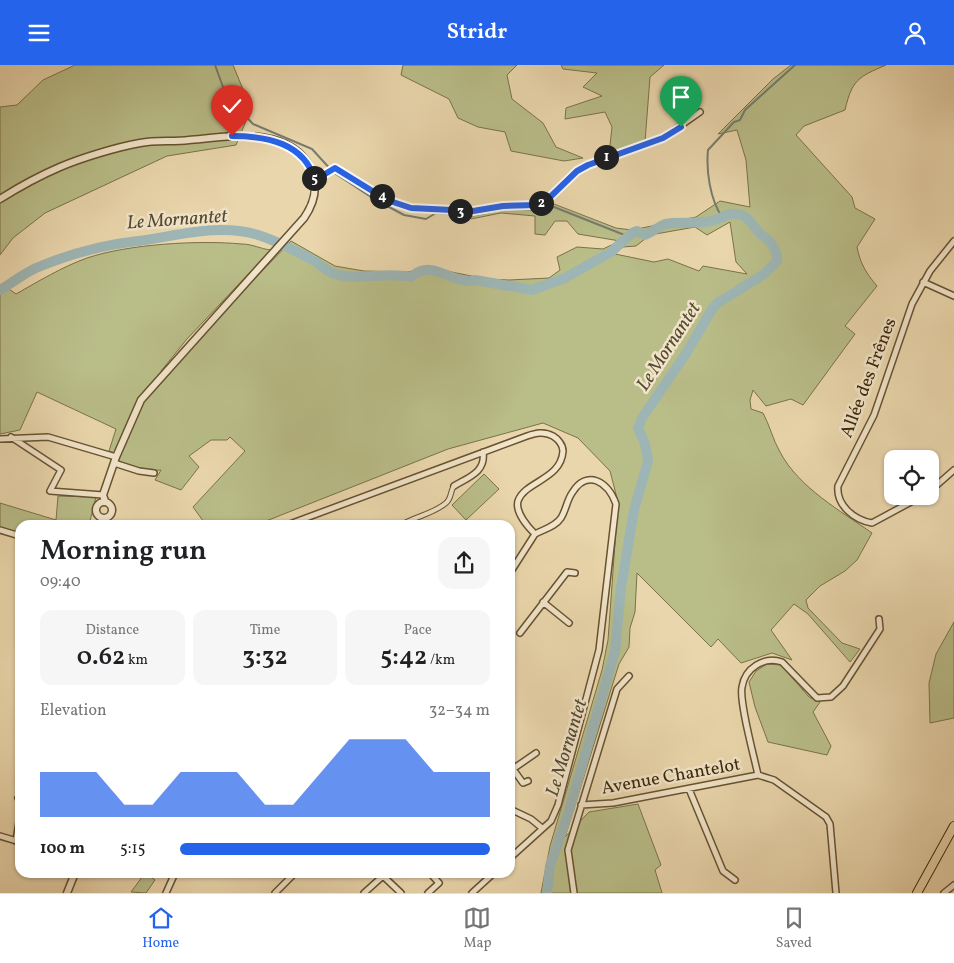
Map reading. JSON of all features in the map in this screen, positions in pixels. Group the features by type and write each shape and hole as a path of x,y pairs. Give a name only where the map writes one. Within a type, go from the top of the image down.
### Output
{"main road":[{"path":"917,893 954,826"}],"street":[{"path":"315,180 335,168 387,200 411,208 473,211 503,206 536,205 546,201 582,168 605,157 663,138 700,112"},
{"path":"0,199 27,182 61,166 140,143 232,136 268,139 293,149 309,165 315,180 315,195 311,209 141,401 115,460 104,498 96,510 99,516 105,520"},
{"path":"954,241 923,282 954,296"},
{"name":"Allée des Frênes","path":"905,505 872,523 864,522 840,504 837,495 838,486 874,415 912,304 923,282"},
{"path":"300,520 483,452 540,433 548,433 558,438 563,448 562,459 554,471 525,493 518,501 519,511 535,534"},
{"path":"11,437 61,470 50,491 104,498 110,504 112,510 107,520"},
{"path":"0,439 11,437 48,437 115,460 139,471 154,473"},
{"path":"409,520 414,517 425,516 447,502 454,486 482,469 485,461 483,452"},
{"path":"939,483 954,470"},
{"path":"515,565 535,534 553,526 561,517 572,491 580,484 590,480 601,481 611,491 616,504 599,650 558,805 551,821 515,853"},
{"path":"0,530 15,534"},
{"path":"520,633 567,572 576,573"},
{"path":"543,602 569,623"},
{"path":"758,775 742,688 750,671 764,661 776,660 782,662 816,698 832,697 843,686 880,629 879,619"},
{"path":"574,893 568,851 617,689 629,676"},
{"path":"515,767 536,753"},
{"path":"515,774 523,783 528,781"},
{"name":"Avenue Chantelot","path":"581,805 613,803 758,775 774,780 826,817 830,824 836,893"},
{"path":"689,789 723,871 734,880"},
{"path":"515,811 531,819 542,828"},
{"path":"0,837 15,840"},
{"path":"67,893 73,878"},
{"path":"166,893 173,878"},
{"path":"275,893 290,878"},
{"path":"364,893 378,878"},
{"path":"386,878 401,893"},
{"path":"428,893 440,883 435,878"},
{"path":"472,893 488,878"},
{"path":"944,893 954,885"}],"green space":[{"path":"75,65 233,65 251,109 236,145 167,156 45,213 13,238 0,255 0,107 17,105 43,80"},
{"path":"403,65 517,65 507,75 512,99 543,123 556,147 583,158 564,161 511,151 505,132 478,127 458,118 449,99 401,75"},
{"path":"561,65 664,65 650,77 645,142 609,154 612,127 605,112 565,119 566,108 602,96 583,87 597,73 563,69"},
{"path":"791,65 886,65 858,81 850,92 845,110 804,126 796,135 852,197 855,208 875,219 857,247 864,268 877,286 845,326 855,334 803,405 791,399 766,406 753,390 750,400 751,409 763,413 775,443 788,465 798,477 822,498 872,533 857,560 845,571 820,586 806,600 808,608 842,643 860,649 850,662 808,614 794,604 771,630 792,660 772,653 741,663 718,639 711,647 637,573 635,612 630,628 629,647 619,664 565,837 589,812 638,804 661,865 655,870 662,893 541,893 550,846 602,670 608,640 618,502 610,471 578,438 543,423 448,449 269,520 202,520 193,507 245,451 230,437 227,440 211,440 189,456 199,467 181,490 155,480 161,470 146,471 118,461 120,455 109,451 116,429 37,392 20,430 0,434 0,285 2,284 16,294 60,270 87,258 143,246 224,243 246,244 271,250 187,339 161,371 163,374 291,241 335,266 364,271 408,272 432,268 486,279 549,278 560,270 557,257 577,247 603,249 620,241 578,234 567,221 555,221 545,235 535,234 535,216 501,213 471,219 470,215 503,208 532,208 554,204 616,228 632,230 696,217 720,201 750,207 746,160 737,130 718,134 773,79","holes":["730,222 736,262 747,274 703,266 699,271 668,259 654,262 615,254 623,247 636,246 650,235 695,227 707,235"]},
{"path":"484,474 499,489 466,520 452,505"},
{"path":"58,496 96,497 90,520 56,520"},
{"path":"0,503 56,520 15,520 15,531 0,528"},
{"path":"954,622 954,718 930,723 929,683 936,654"},
{"path":"767,664 781,665 809,697 820,702 813,712 831,746 827,755 768,742 755,707 749,682 756,671"},
{"path":"141,878 152,878 155,880 146,893 131,892"}],"waterway":[{"path":"215,65 223,87 236,106 253,124 312,149 333,172 374,199 404,215 426,219 436,213 470,216 507,209 534,210 554,207 627,236"},
{"path":"722,217 714,202 710,185 708,150 734,122 740,120 745,110 795,65"},
{"name":"Le Mornantet","path":"0,290 36,268 61,258 112,245 213,230 243,232 265,237 302,254 330,272 341,276 401,275 411,277 427,270 467,281 475,280 532,290 565,278 611,252 632,233 637,231 645,235 665,224 696,223 715,220 730,214 737,214 744,216 771,243 775,250 777,261 764,274 716,304 687,352 642,418 638,428 645,444 648,461 634,510 621,588 615,651 569,811 550,866 547,893"}],"route":[{"path":"232,136 268,139 293,149 305,159 315,180 320,179 335,168 387,200 411,208 473,211 503,206 536,205 546,201 577,171 605,157 652,143 681,127"}]}
